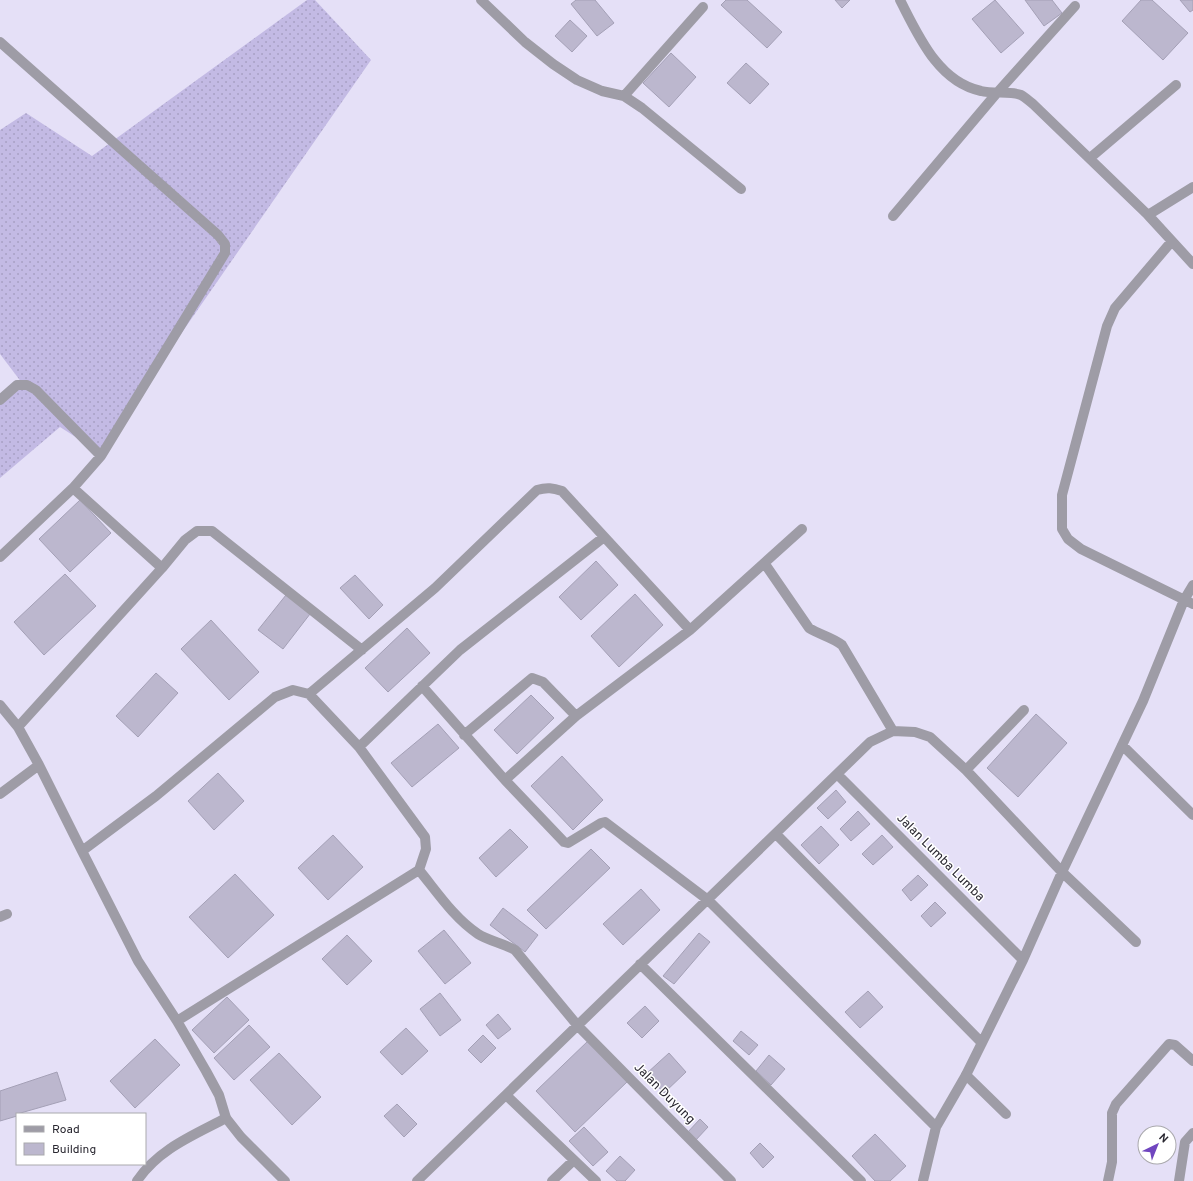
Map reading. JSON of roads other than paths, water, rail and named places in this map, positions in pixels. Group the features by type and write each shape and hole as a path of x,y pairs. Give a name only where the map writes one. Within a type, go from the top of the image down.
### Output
{"street":[{"path":"481,0 525,42 553,64 577,80 602,91 624,96 648,113 741,189"},
{"path":"900,0 932,58 948,74 963,84 979,91 996,94 1020,95 1034,104 1148,215 1193,264"},
{"path":"893,216 996,94 1075,6"},
{"path":"624,96 703,7"},
{"path":"0,42 212,230 225,244 225,253 210,280 101,456 73,488 0,557"},
{"path":"1090,158 1176,85"},
{"path":"1148,215 1193,186"},
{"path":"1172,241 1115,308 1107,326 1062,496 1061,514 1062,529 1068,539 1081,548 1189,602"},
{"path":"0,400 17,384 27,385 36,390 101,456"},
{"path":"73,488 162,568"},
{"path":"309,694 435,588 537,490 549,488 562,491 690,630"},
{"path":"505,780 576,716 690,630 765,564 802,529"},
{"path":"18,727 162,568 185,540 197,531 212,531 362,650"},
{"path":"359,747 460,650 604,537"},
{"path":"765,564 809,628 818,634 833,638 842,645 894,731"},
{"path":"923,1181 936,1127 966,1075 1023,960 1062,872 1189,602 1193,586"},
{"path":"464,735 532,678 543,682 576,716"},
{"path":"422,686 464,735 564,842 568,843 605,822 708,900 936,1127"},
{"path":"82,851 156,796 275,697 293,690 309,694 359,747 425,837 426,849 420,870 177,1021"},
{"path":"0,705 18,727 39,765 138,961 177,1021 219,1095 226,1118 241,1136 285,1181"},
{"path":"966,770 1024,710"},
{"path":"417,1181 870,742 894,731 915,732 930,737 966,770 1062,872 1136,942"},
{"path":"1122,745 1193,815"},
{"path":"0,794 39,765"},
{"name":"Jalan Lumba Lumba","path":"837,774 1023,960"},
{"path":"776,834 982,1043"},
{"name":"Jalan Duyung","path":"420,870 455,914 469,928 480,935 515,950 578,1026 731,1181"},
{"path":"640,964 861,1181"},
{"path":"1108,1181 1112,1162 1112,1113 1116,1104 1169,1044 1175,1045 1193,1061"},
{"path":"966,1075 1006,1114"},
{"path":"506,1095 596,1181"},
{"path":"137,1181 142,1173 164,1151 226,1118"},
{"path":"1179,1181 1185,1142 1193,1133"},
{"path":"552,1181 574,1160"}]}
